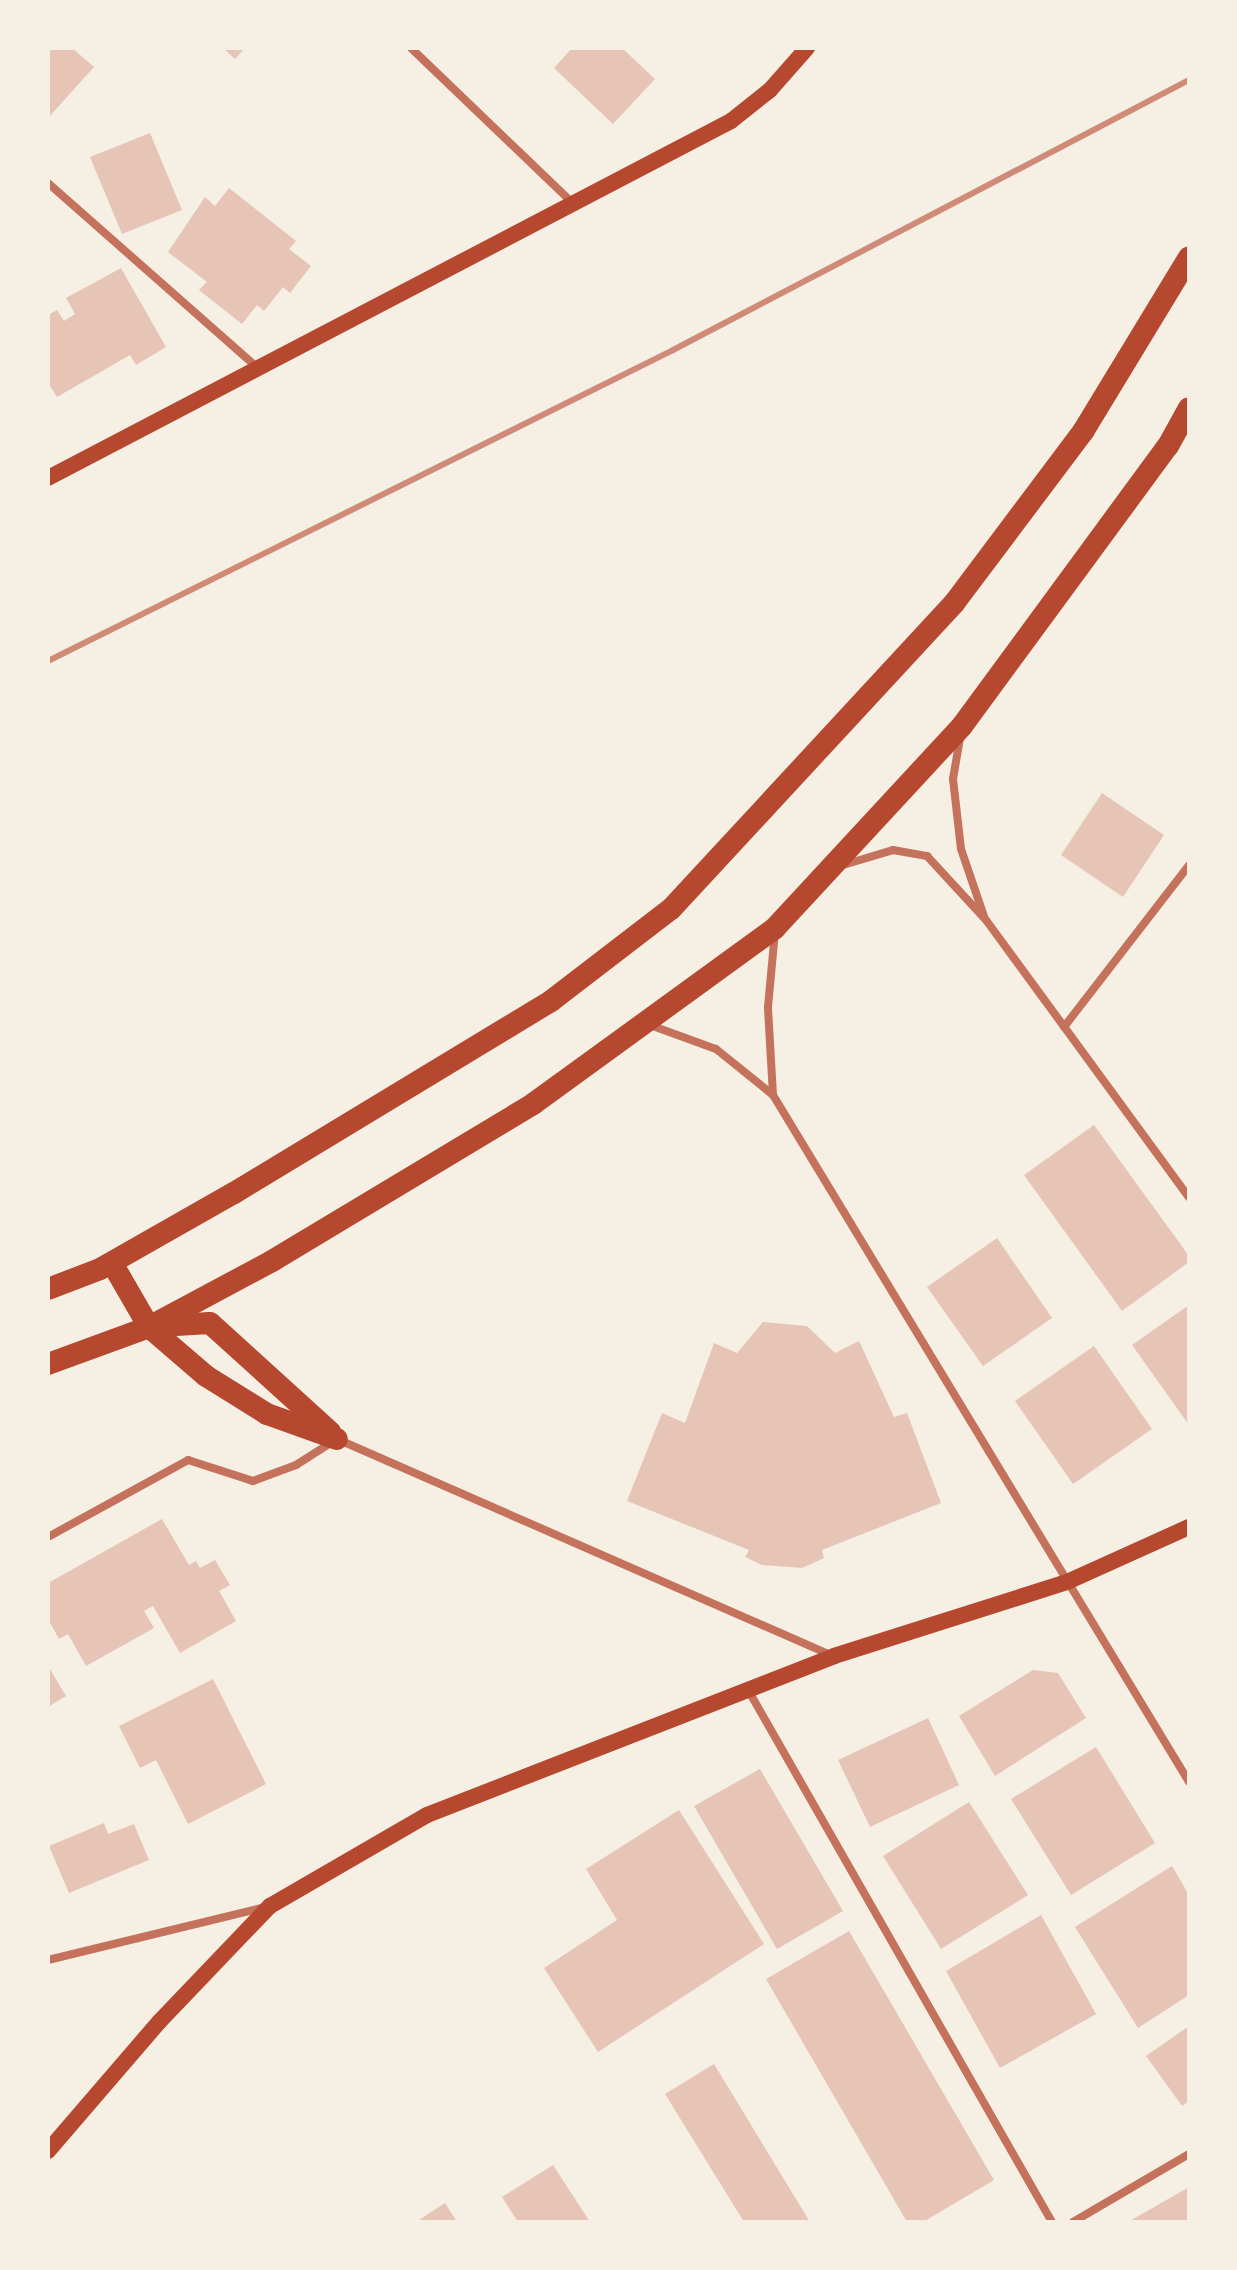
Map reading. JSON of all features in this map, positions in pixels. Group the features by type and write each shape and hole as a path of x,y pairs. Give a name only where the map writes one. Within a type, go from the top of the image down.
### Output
{"highway":[{"path":"48,1289 112,1263 551,1001 671,909 955,602 1084,430 1189,257"},
{"path":"48,1364 149,1327 272,1261 520,1112 648,1024 775,928 962,726 1168,446 1189,408"},
{"path":"112,1263 149,1327 206,1376 267,1414 337,1439"},
{"path":"149,1327 210,1323 337,1439"}],"main road":[{"path":"48,478 731,121 770,90 807,48"},
{"path":"48,2151 159,2022 270,1906 427,1815 834,1656 1067,1582 1189,1527"}],"street":[{"path":"411,48 575,205"},
{"path":"48,183 258,368"},
{"path":"962,726 953,779 961,849 986,920"},
{"path":"830,868 893,850 927,856 986,920 1189,1197"},
{"path":"1064,1027 1189,865"},
{"path":"773,1095 768,1007 775,928"},
{"path":"648,1024 716,1049 773,1095 1189,1782"},
{"path":"48,1537 188,1460 253,1481 296,1465 337,1439 834,1656"},
{"path":"747,1688 1052,2222"},
{"path":"48,1960 270,1906"},
{"path":"1073,2222 1189,2154"}],"building":[{"path":"48,48 72,48 94,67 48,118"},
{"path":"223,48 245,48 235,59"},
{"path":"572,48 622,48 655,79 613,124 554,68"},
{"path":"150,133 182,210 122,234 90,157"},
{"path":"229,188 296,241 289,249 311,266 290,293 283,287 264,311 257,305 242,324 199,290 207,282 168,252 205,197 215,206"},
{"path":"121,268 166,347 136,365 130,355 57,397 48,383 48,315 57,310 64,321 75,314 66,298"},
{"path":"1102,793 1164,835 1123,897 1061,855"},
{"path":"1094,1125 1189,1256 1189,1262 1122,1311 1024,1175"},
{"path":"997,1238 1052,1318 983,1366 927,1287"},
{"path":"1189,1305 1189,1425 1132,1345"},
{"path":"763,1322 807,1326 835,1353 859,1341 894,1417 907,1413 941,1503 822,1550 824,1558 802,1568 762,1565 745,1557 749,1550 627,1501 662,1413 685,1423 714,1343 737,1353"},
{"path":"1094,1346 1152,1429 1073,1484 1015,1401"},
{"path":"162,1519 189,1565 196,1561 200,1568 215,1560 230,1585 219,1591 236,1621 180,1653 153,1606 144,1611 154,1628 86,1666 68,1634 59,1639 48,1619 48,1583"},
{"path":"48,1666 66,1696 48,1707"},
{"path":"1033,1670 1058,1673 1086,1718 995,1776 959,1716"},
{"path":"213,1679 266,1784 188,1824 156,1760 140,1768 119,1726"},
{"path":"928,1718 959,1785 870,1827 838,1760"},
{"path":"1096,1747 1155,1843 1071,1895 1011,1799"},
{"path":"760,1769 843,1911 777,1949 694,1806"},
{"path":"969,1802 1028,1895 941,1949 883,1856"},
{"path":"679,1810 764,1944 598,2052 544,1968 617,1920 586,1869"},
{"path":"104,1823 108,1834 134,1824 149,1860 69,1893 49,1846"},
{"path":"1172,1866 1189,1895 1189,1995 1138,2028 1075,1927"},
{"path":"1041,1915 1096,2014 1000,2068 946,1971"},
{"path":"849,1931 994,2180 923,2222 907,2222 766,1979"},
{"path":"1189,2026 1189,2101 1182,2106 1146,2056"},
{"path":"714,2064 810,2222 744,2222 665,2094"},
{"path":"553,2165 590,2222 518,2222 502,2197"},
{"path":"1189,2187 1189,2222 1128,2222"},
{"path":"445,2203 457,2222 416,2222"}],"railway":[{"path":"48,661 673,350 1189,80"}]}
